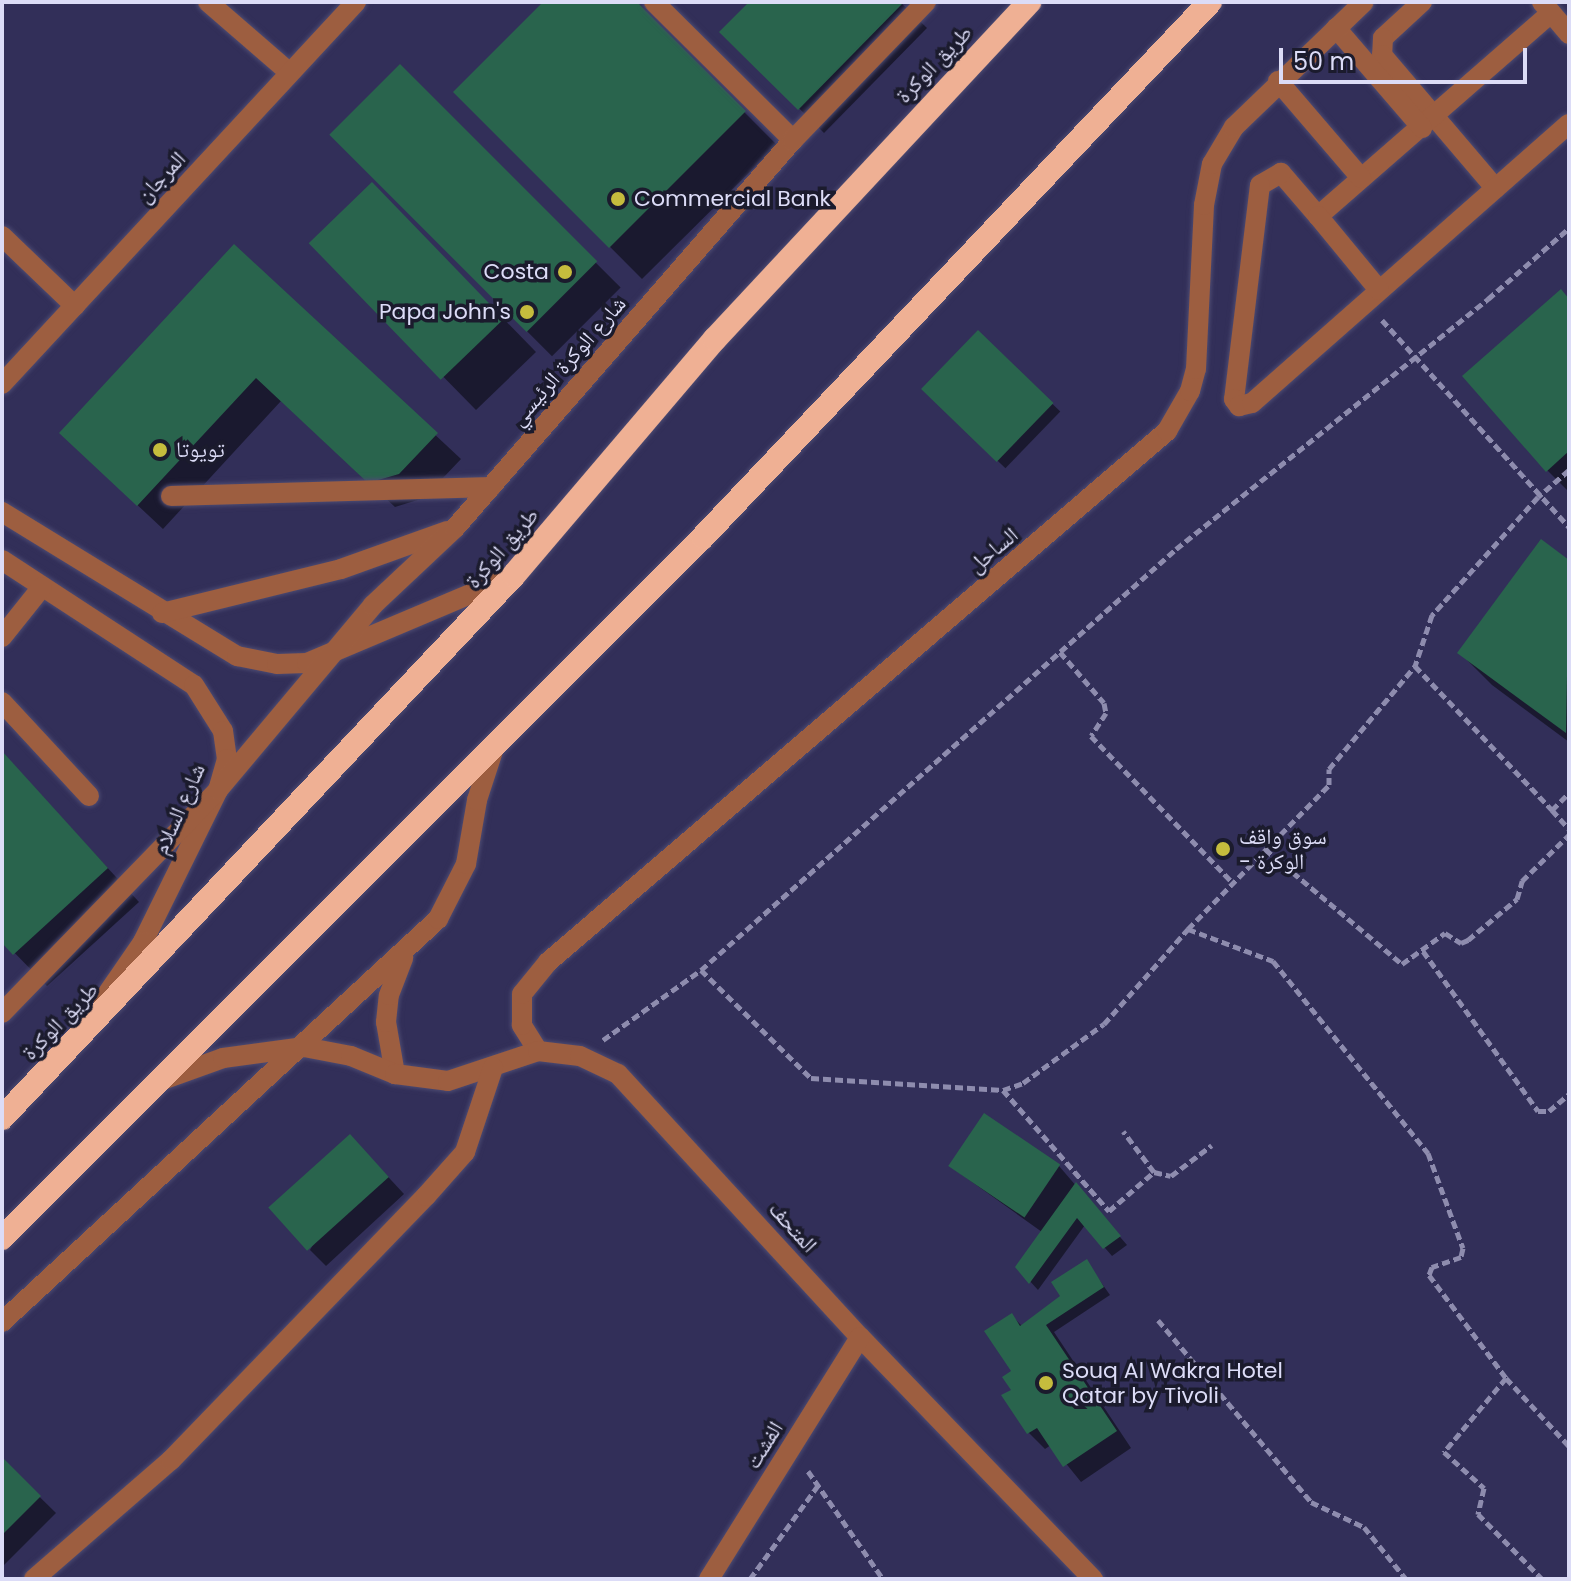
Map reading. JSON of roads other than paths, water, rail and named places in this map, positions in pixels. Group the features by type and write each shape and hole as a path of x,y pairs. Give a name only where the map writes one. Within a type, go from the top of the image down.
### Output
{"highway":[{"name":"طريق الوكرة","path":"2,1118 60,1060 514,575 715,339 1029,2"},
{"path":"2,1238 147,1087 703,537 1210,2"}],"street":[{"path":"208,2 290,73"},
{"name":"المرجان","path":"2,384 356,2"},
{"path":"654,2 793,140"},
{"name":"شارع الوكرة الرئيسي","path":"162,613 341,569 455,528 793,140 926,2"},
{"name":"الساحل","path":"538,1051 522,1025 522,994 548,962 1167,431 1185,402 1196,369 1204,205 1212,164 1234,127 1278,81 1364,2"},
{"path":"1422,2 1383,38 1382,55 1428,122"},
{"path":"1318,216 1428,122 1547,7 1569,34"},
{"path":"1336,28 1495,188"},
{"path":"1278,81 1361,178"},
{"path":"1374,296 1318,216 1281,173 1260,185 1234,399 1239,406 1252,403 1374,296 1495,188 1569,124"},
{"path":"2,236 75,306"},
{"path":"171,496 491,487"},
{"path":"2,512 162,613 237,656 277,664 307,663 329,655 514,575"},
{"path":"2,1013 218,790 373,605 455,528"},
{"name":"شارع السلام","path":"2,560 194,685 223,731 227,759 218,790 143,942 60,1060"},
{"path":"2,637 42,587"},
{"path":"2,702 89,796"},
{"path":"2,1322 304,1047 438,919 459,883 482,779 498,738"},
{"path":"395,1074 386,1022 397,970 409,947"},
{"name":"المتحف","path":"147,1087 223,1058 304,1047 351,1056 395,1074 448,1081 538,1051 580,1056 618,1074 686,1142 860,1337 1093,1579"},
{"path":"34,1579 171,1460 426,1196 465,1152 493,1068"},
{"name":"الفشت","path":"709,1579 860,1337"}],"place":[{"name":"Commercial Bank","path":"618,199"},
{"name":"Costa","path":"565,272"},
{"name":"Papa John's","path":"527,312"},
{"name":"تويوتا","path":"160,450"},
{"name":"سوق واقف - الوكرة","path":"1223,849"},
{"name":"Souq Al Wakra Hotel Qatar by Tivoli","path":"1046,1383"}]}
